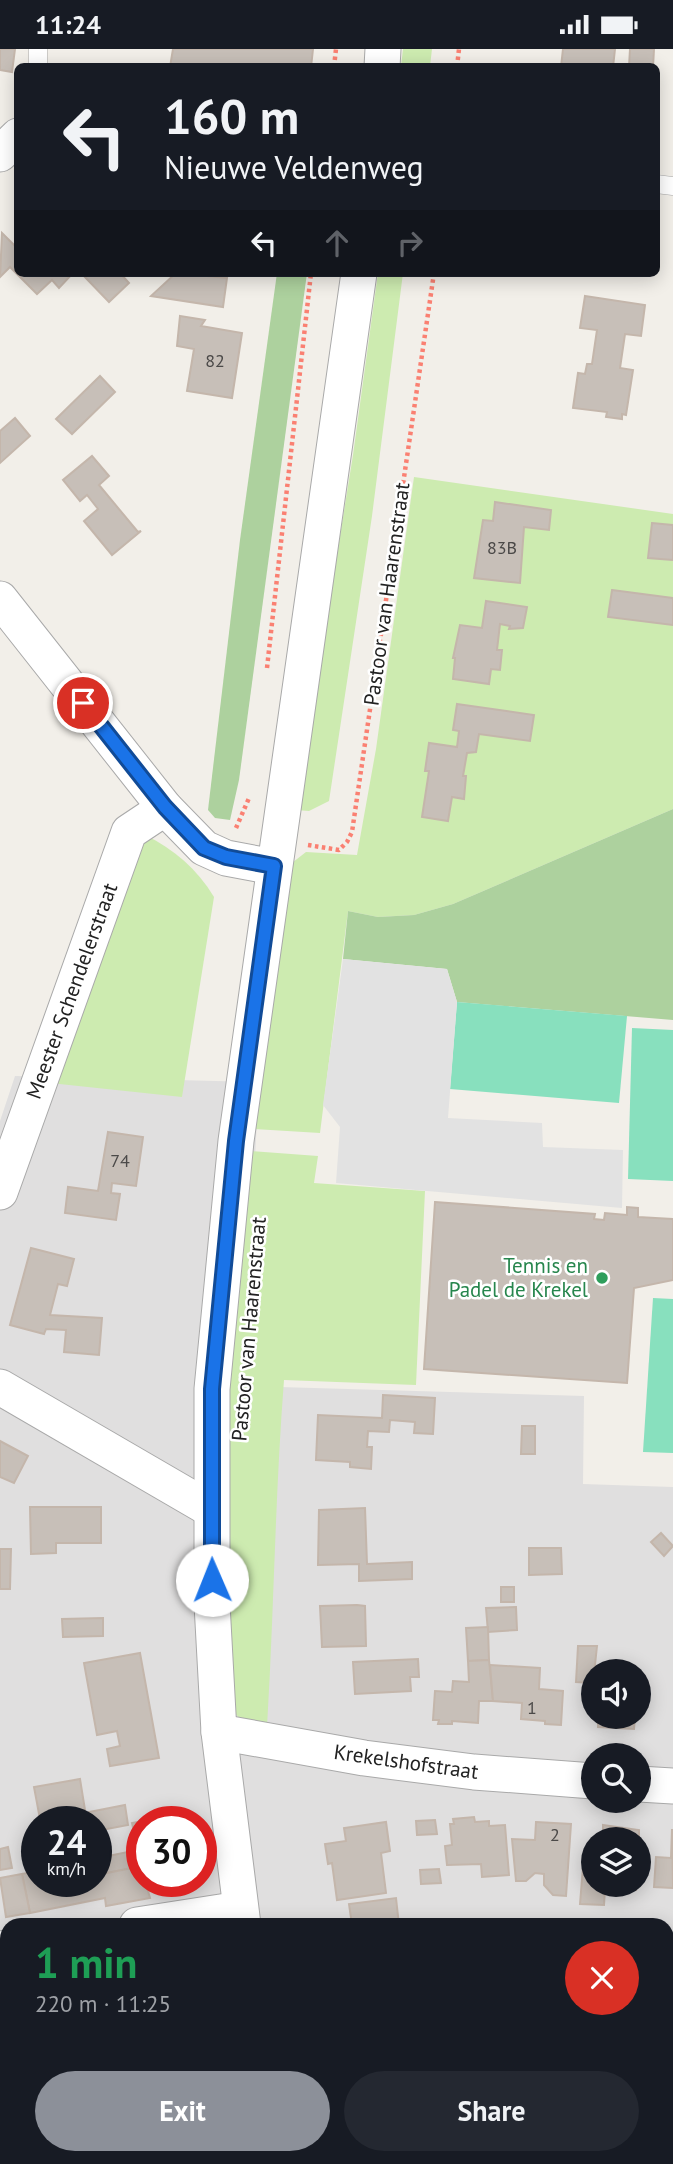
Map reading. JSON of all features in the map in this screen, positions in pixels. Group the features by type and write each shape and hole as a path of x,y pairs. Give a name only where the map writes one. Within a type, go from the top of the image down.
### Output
{"street":[{"path":"0,154 14,140"},
{"name":"Pastoor van Haarenstraat","path":"242,1917 219,1732 210,1509 212,1389 236,1141 358,277"},
{"path":"0,599 165,807 204,848 244,862 276,855"},
{"name":"Meester Schendelerstraat","path":"0,1192 129,832 165,807"},
{"path":"0,1387 210,1509"},
{"name":"Krekelshofstraat","path":"219,1732 364,1758 474,1772 581,1779"},
{"path":"651,1785 673,1786"}],"path":[{"path":"266,676 311,277"},
{"name":"Pastoor van Haarenstraat","path":"276,855 339,850 352,832 433,277"},
{"path":"216,853 234,832 254,787"}],"shaded area":[{"path":"343,959 447,969 457,1002 448,1118 542,1123 543,1147 623,1150 622,1208 336,1183 340,1127 323,1105"},
{"path":"15,1076 259,1082 243,1386 584,1396 583,1484 673,1487 673,1918 0,1918 0,1121"}],"green space":[{"path":"403,49 432,49 430,63 401,63"},
{"path":"276,277 306,277 239,780 230,820 215,818 208,810 240,540"},
{"path":"377,277 402,277 372,516 329,801 309,811 296,810 353,455"},
{"path":"414,477 673,514 673,809 453,904 414,915 378,917 348,911 320,1133 252,1129 288,866 306,852 357,855 376,749"},
{"path":"673,809 673,1020 457,1002 447,969 343,959 348,911 378,917 414,915 453,904"},
{"path":"145,835 184,861 214,897 182,1097 50,1083"},
{"path":"457,1002 627,1016 619,1103 450,1089"},
{"path":"632,1028 673,1030 673,1181 628,1179"},
{"path":"250,1151 318,1156 314,1183 425,1191 416,1385 284,1380 267,1727 241,1720 234,1712 224,1548 229,1366"},
{"path":"653,1298 673,1299 673,1453 643,1452"}],"building":[{"path":"0,49 15,49 12,72 0,70"},
{"path":"173,49 313,49 311,63 171,63"},
{"path":"563,49 615,49 613,63 561,63"},
{"path":"630,49 654,49 653,63 629,63"},
{"path":"2,233 14,245 14,271 10,267 0,277"},
{"path":"20,277 69,277 59,288 52,280 37,294"},
{"path":"85,277 124,277 129,283 109,302"},
{"path":"172,277 227,278 223,307 151,296"},
{"path":"585,296 645,305 641,336 625,334 620,368 633,370 626,415 622,414 622,419 606,417 607,412 573,408 578,373 585,374 587,364 592,364 597,330 580,328"},
{"path":"180,316 205,320 201,326 242,333 232,398 187,391 194,349 177,346"},
{"path":"100,376 115,392 72,434 56,419"},
{"path":"15,418 30,436 0,463 0,431"},
{"path":"92,456 109,476 99,485 138,532 141,531 112,555 84,521 98,509 87,495 80,501 63,480"},
{"path":"495,502 551,510 549,530 524,527 520,583 474,578 483,520 493,521"},
{"path":"652,523 673,525 673,560 648,558"},
{"path":"612,590 673,598 673,625 608,617"},
{"path":"486,601 527,607 523,628 509,629 510,626 500,624 497,650 502,650 500,670 491,669 489,684 453,679 453,658 460,625 482,628"},
{"path":"457,704 534,715 530,741 479,734 476,752 467,753 463,776 466,776 464,799 452,797 448,821 422,817 429,771 425,771 429,743 457,747 459,731 453,730"},
{"path":"108,1132 143,1137 136,1186 112,1183 111,1193 120,1194 116,1220 65,1213 68,1187 98,1191"},
{"path":"435,1202 595,1214 594,1219 604,1220 605,1213 627,1215 627,1207 638,1208 638,1217 673,1219 673,1280 634,1288 627,1383 424,1369"},
{"path":"31,1248 74,1259 67,1286 58,1284 50,1315 102,1318 99,1355 64,1352 66,1330 46,1329 44,1334 10,1325"},
{"path":"383,1395 435,1398 433,1434 414,1433 415,1422 390,1420 389,1432 368,1431 367,1447 372,1447 371,1469 350,1467 350,1462 316,1460 318,1415 382,1418"},
{"path":"522,1426 535,1426 535,1454 521,1454"},
{"path":"0,1441 28,1456 14,1483 0,1477"},
{"path":"30,1507 101,1507 101,1543 56,1543 56,1553 31,1554"},
{"path":"365,1508 367,1564 412,1562 412,1579 359,1581 359,1564 318,1565 319,1510"},
{"path":"661,1533 673,1546 664,1556 651,1542"},
{"path":"529,1548 561,1548 562,1574 529,1575"},
{"path":"0,1549 11,1549 10,1589 0,1589"},
{"path":"501,1587 514,1587 514,1602 501,1602"},
{"path":"320,1606 365,1606 366,1646 322,1647"},
{"path":"516,1607 517,1630 488,1632 486,1608"},
{"path":"103,1618 103,1636 63,1637 62,1619"},
{"path":"488,1627 489,1660 468,1661 466,1628"},
{"path":"578,1646 597,1646 596,1659 581,1659 581,1682 576,1682"},
{"path":"140,1653 159,1758 110,1766 107,1749 120,1746 117,1731 97,1735 84,1663"},
{"path":"418,1659 419,1677 410,1677 411,1691 355,1694 353,1662"},
{"path":"489,1660 493,1701 479,1701 478,1723 452,1721 452,1724 438,1724 439,1720 433,1720 435,1691 452,1692 453,1681 469,1682 468,1661"},
{"path":"490,1665 540,1668 539,1689 563,1691 561,1725 521,1719 522,1703 493,1701"},
{"path":"80,1779 84,1806 38,1806 34,1787"},
{"path":"125,1805 126,1825 112,1828 112,1808"},
{"path":"474,1817 475,1822 489,1821 489,1826 505,1825 509,1875 482,1877 481,1864 447,1865 445,1846 452,1845 450,1824 454,1824 453,1819"},
{"path":"435,1820 437,1834 417,1835 416,1821"},
{"path":"386,1822 390,1851 381,1853 386,1893 337,1900 332,1863 328,1864 325,1844 346,1841 344,1828"},
{"path":"536,1822 571,1824 566,1896 553,1895 544,1885 544,1874 535,1873 526,1881 516,1881 512,1839 535,1840"},
{"path":"672,1829 673,1888 654,1887 656,1857 671,1858"},
{"path":"8,1847 12,1868 0,1870 0,1849"},
{"path":"126,1852 126,1869 112,1872 112,1855"},
{"path":"126,1869 126,1897 150,1898 106,1906 105,1898 30,1913 27,1897 112,1897 112,1872"},
{"path":"439,1869 441,1883 421,1884 420,1870"},
{"path":"21,1874 21,1897 27,1897 30,1913 6,1917 0,1878"},
{"path":"581,1892 581,1897 604,1897 604,1905 580,1904"},
{"path":"396,1898 398,1918 351,1918 349,1904"}],"place":[{"name":"Tennis en Padel de Krekel","path":"602,1278"}],"route":[{"path":"83,703 165,807 204,848 244,862 274,866 236,1141 212,1389 212,1580"}]}
